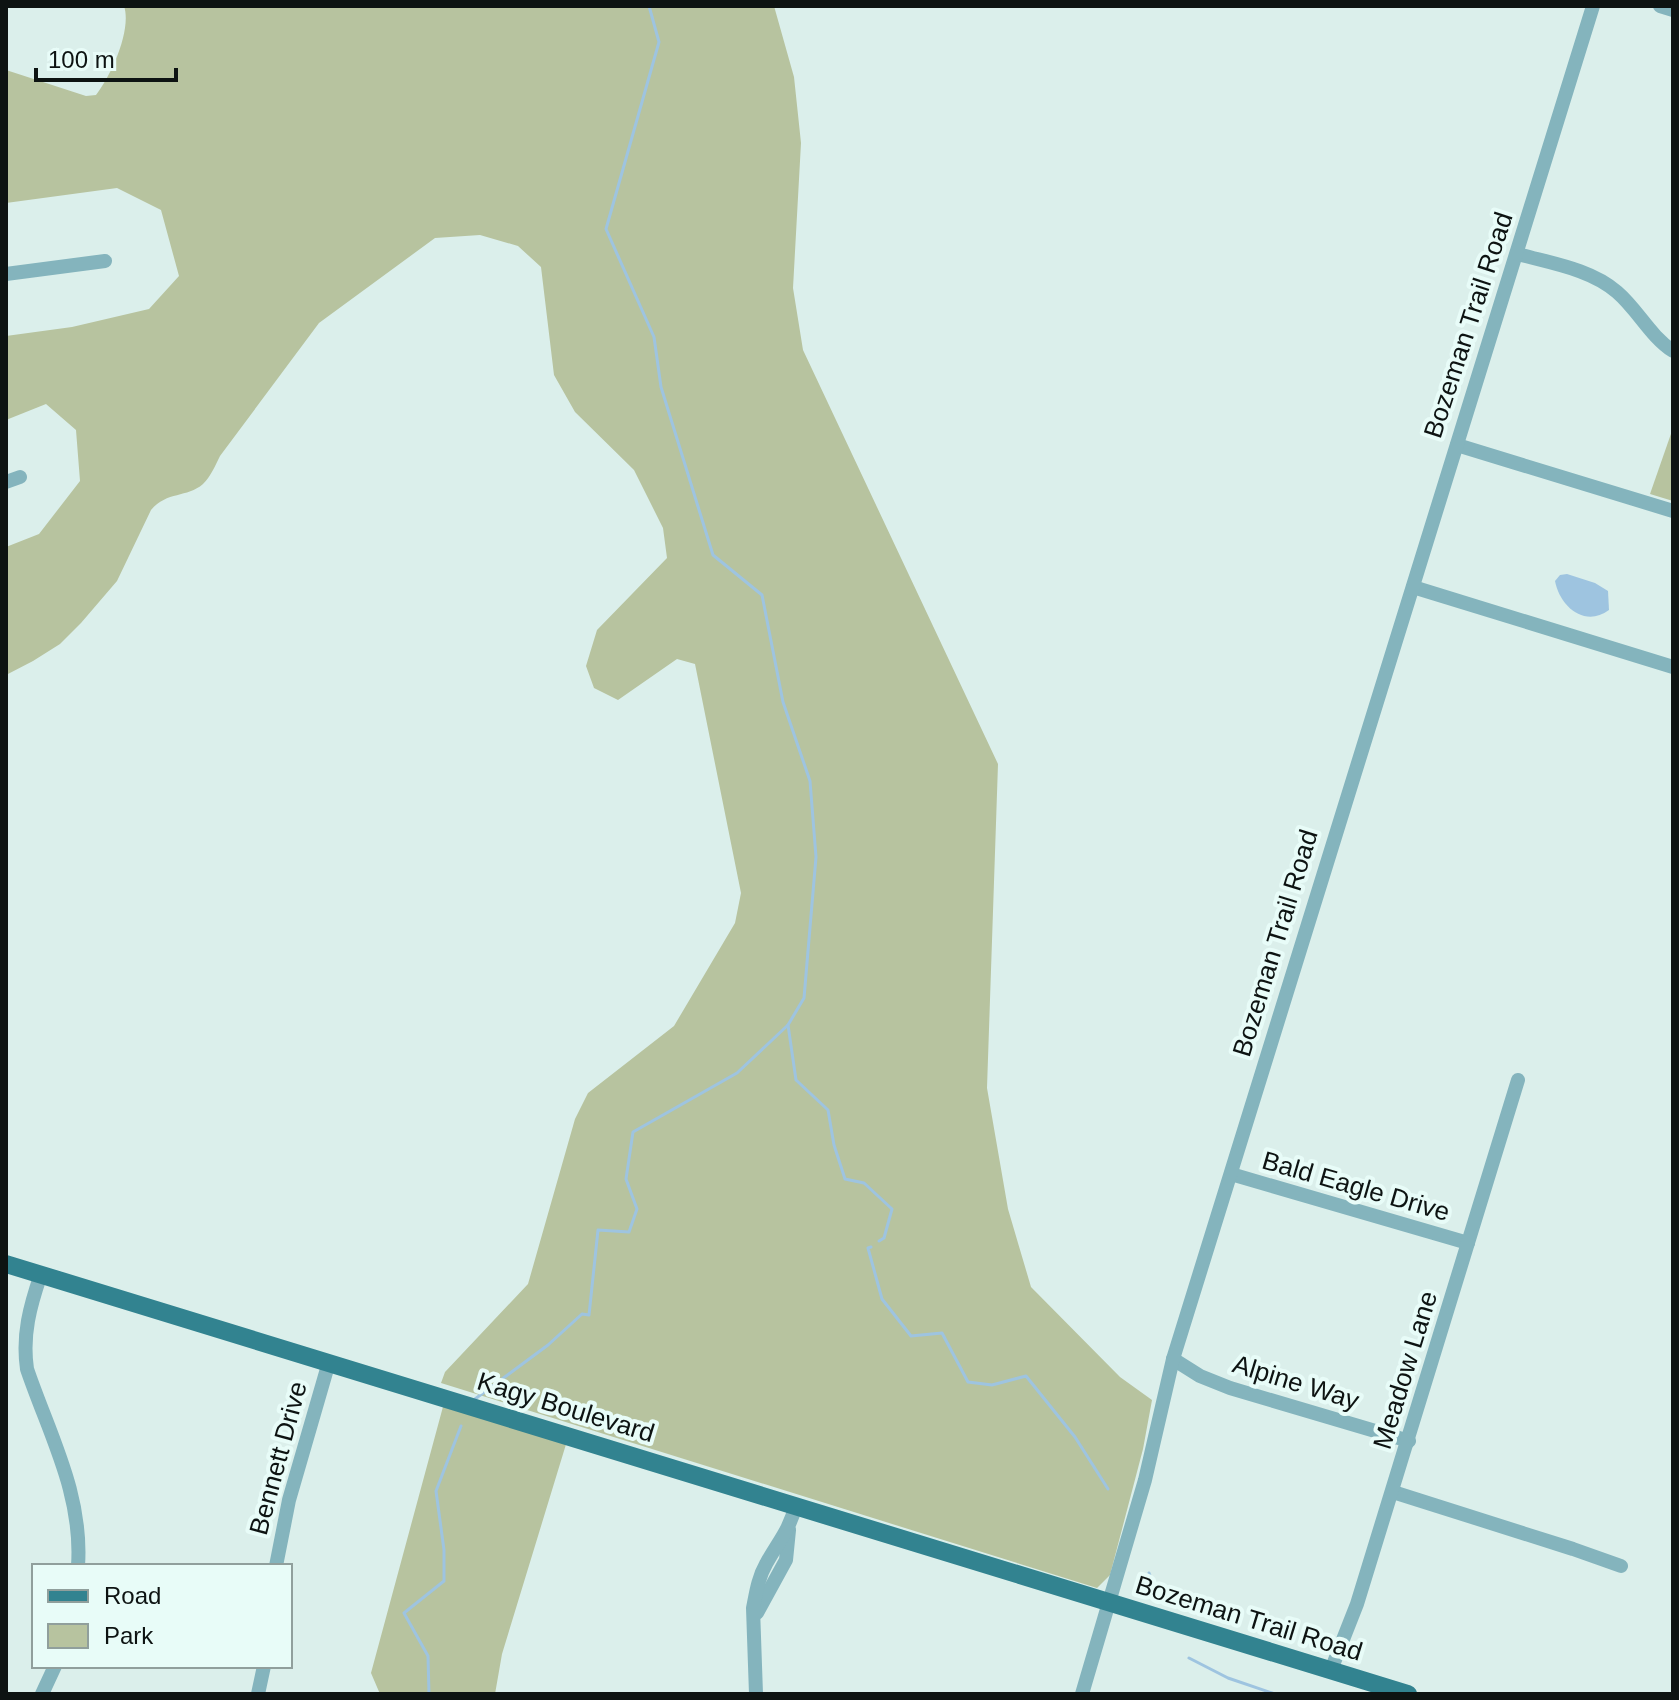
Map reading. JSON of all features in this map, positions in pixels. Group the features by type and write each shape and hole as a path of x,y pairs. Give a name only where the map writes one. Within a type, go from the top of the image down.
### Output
{"main road":[{"name":"Kagy Boulevard","path":"6,1264 1110,1602"},
{"name":"Bozeman Trail Road","path":"1110,1602 1408,1694"}],"street":[{"name":"Bozeman Trail Road","path":"1110,1602 1145,1480 1173,1359 1593,6"},
{"path":"1660,6 1673,10"},
{"path":"1518,254 1587,275 1615,290 1658,339 1673,351"},
{"path":"6,274 105,261"},
{"path":"1457,445 1673,511"},
{"path":"1413,587 1673,667"},
{"name":"Meadow Lane","path":"1331,1670 1357,1604 1393,1492 1518,1080"},
{"name":"Bald Eagle Drive","path":"1231,1174 1468,1243"},
{"path":"41,1274 28,1315 25,1360 69,1482 78,1531 78,1564"},
{"name":"Alpine Way","path":"1173,1359 1200,1376 1230,1388 1409,1441"},
{"name":"Bennett Drive","path":"276,1564 289,1500 329,1362"},
{"path":"1393,1492 1621,1566"},
{"path":"756,1694 754,1621 759,1606 786,1560 789,1529 796,1505"},
{"path":"1082,1694 1110,1602"},
{"path":"42,1694 54,1668"},
{"path":"258,1694 264,1668"}],"green space":[{"path":"124,6 774,6 794,77 801,143 793,288 803,350 998,764 987,1088 1008,1209 1031,1287 1120,1377 1152,1400 1143,1449 1110,1575 1097,1588 441,1383 445,1372 528,1284 575,1119 588,1093 674,1026 735,923 741,893 695,664 677,659 618,700 594,688 586,666 597,630 667,558 663,528 634,470 575,412 554,375 541,267 518,246 480,235 435,238 319,323 220,456 206,481 197,488 164,500 151,510 117,581 81,623 60,644 6,675 6,547 39,534 80,481 76,430 46,404 6,420 6,336 72,327 149,309 179,276 161,210 117,188 6,203 6,70 86,96 96,95 123,40"},
{"path":"1673,428 1673,501 1650,494"},
{"path":"444,1403 567,1441 502,1654 495,1694 380,1694 371,1673"}],"water":[{"path":"1567,574 1595,583 1608,591 1609,610 1591,617 1583,616 1568,606 1555,581 1560,575"}],"waterway":[{"path":"475,1399 548,1345 582,1314 589,1315 598,1230 629,1232 637,1209 626,1179 633,1132 737,1073 788,1025 804,998 816,857 810,781 783,702 762,595 713,555 661,387 654,337 606,229 659,42 649,6"},
{"path":"788,1025 796,1080 828,1110 834,1145 845,1179 864,1183 892,1209 884,1238 879,1241"},
{"path":"871,1247 868,1248 882,1299 911,1336 942,1333 968,1382 992,1385 1026,1376 1075,1437 1108,1489"},
{"path":"429,1694 428,1656 404,1613 444,1581 444,1550 436,1491 461,1426"},
{"path":"1149,1573 1153,1583"},
{"path":"1189,1658 1228,1678 1275,1694"}]}
